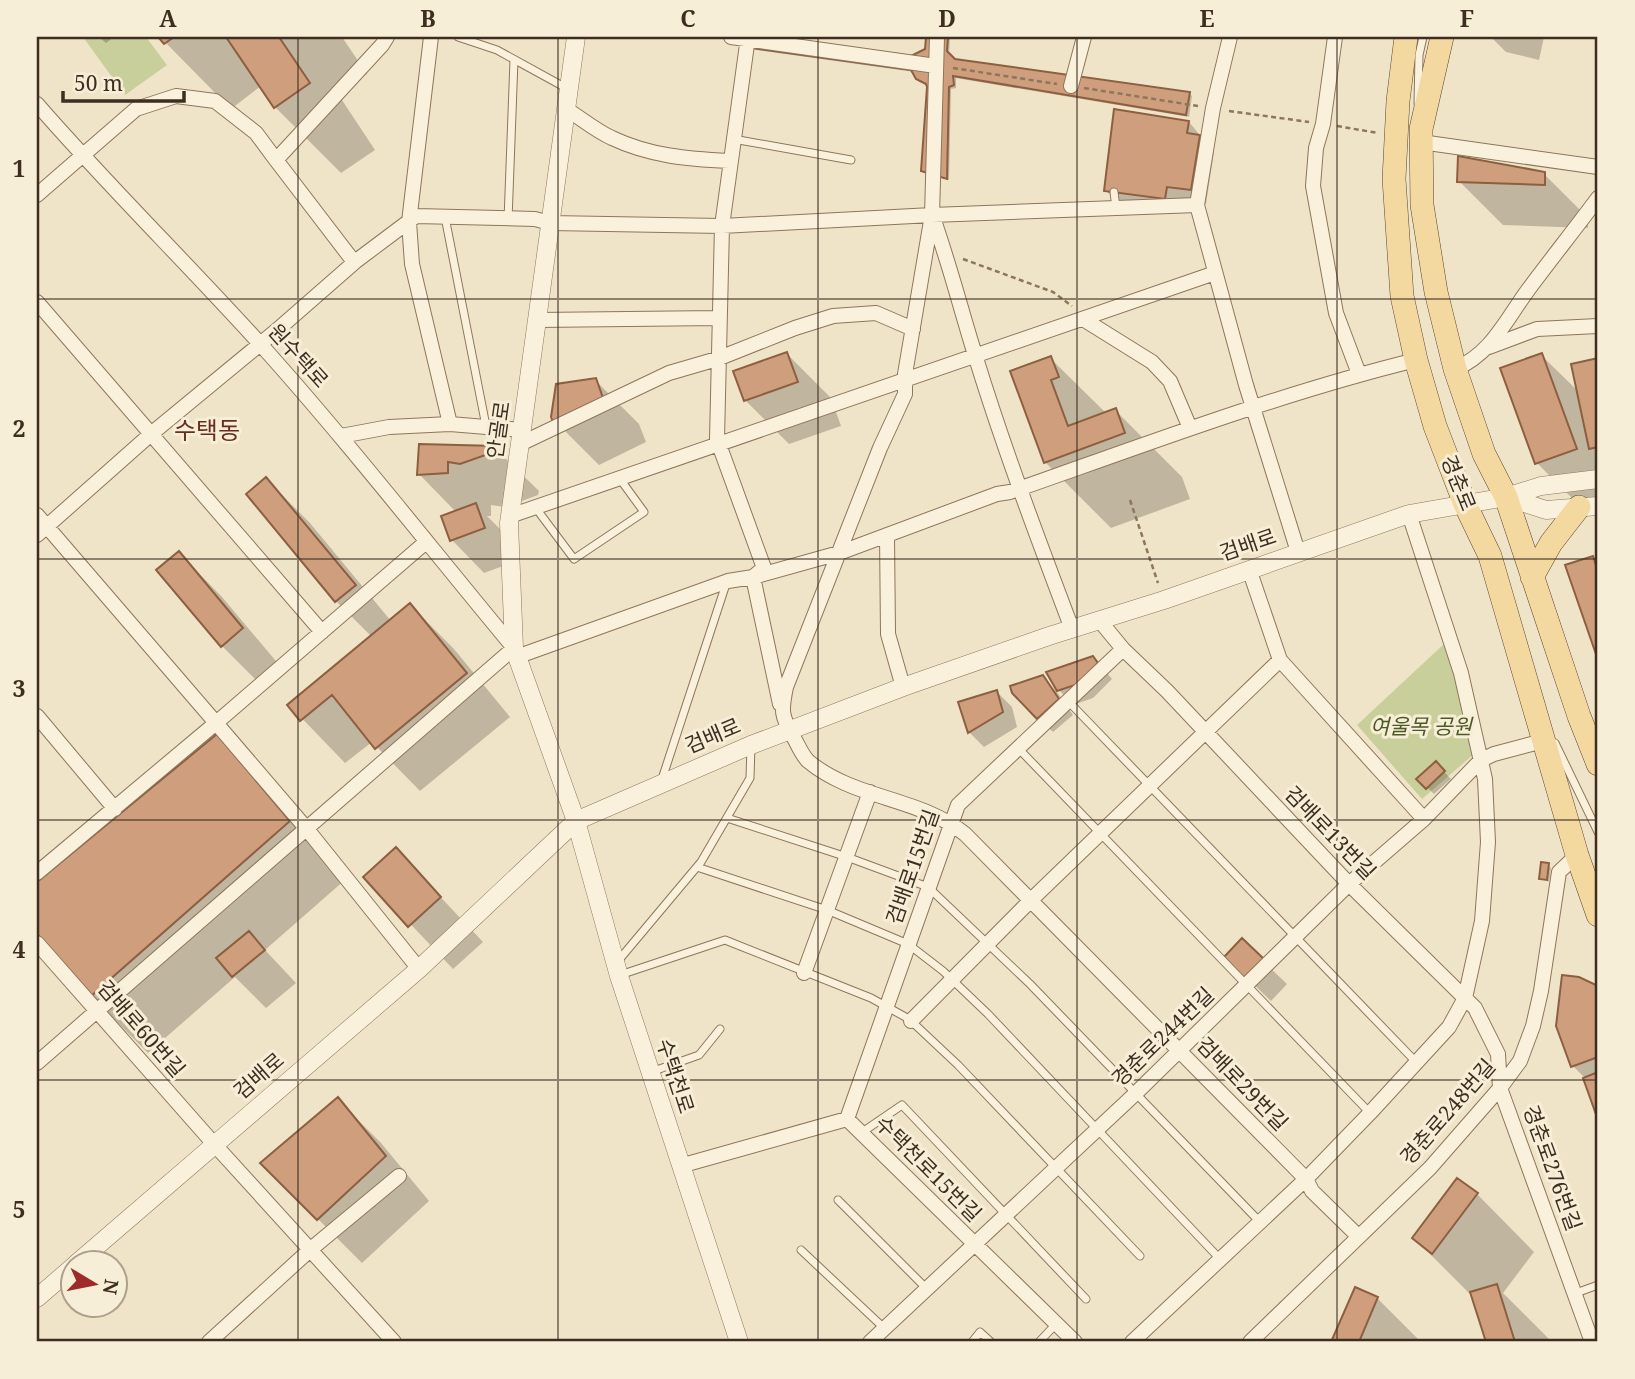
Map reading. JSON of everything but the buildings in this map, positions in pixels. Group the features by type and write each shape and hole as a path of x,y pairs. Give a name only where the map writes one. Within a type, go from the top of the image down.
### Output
{"main road":[{"name":"경춘로","path":"1406,37 1395,136 1394,179 1402,296 1416,360 1435,426 1465,504 1490,556 1577,855 1598,915"},
{"name":"경춘로","path":"1442,37 1421,135 1422,205 1436,292 1455,369 1484,454 1506,497 1579,716 1598,764"},
{"path":"1532,578 1551,543 1589,506"}],"street":[{"path":"276,160 387,37"},
{"path":"431,37 409,222 412,264 450,424"},
{"name":"안골로","path":"576,37 510,516 517,652 576,821"},
{"path":"731,37 936,66"},
{"path":"781,710 786,687 905,394 932,215 937,37"},
{"path":"1071,86 1084,37"},
{"path":"1230,37 1213,108 1197,205 1253,408 1298,552"},
{"path":"1335,37 1323,124 1316,149 1313,186 1336,313 1359,374"},
{"path":"719,444 718,359 722,226 732,138 748,38"},
{"path":"37,195 136,108 176,96 215,101 256,134 354,262"},
{"name":"원수택로","path":"37,105 260,344 341,436 517,652"},
{"path":"566,108 610,138 649,153 729,162"},
{"path":"1421,135 1598,167"},
{"path":"1455,369 1471,363 1489,347 1598,198"},
{"path":"419,969 306,828 40,525 260,344 354,262 416,216 535,219 551,223 722,226 1197,205"},
{"path":"932,215 946,253 975,358 1072,629"},
{"path":"510,516 975,358 1215,273"},
{"path":"37,302 322,632"},
{"path":"341,436 389,427 450,424 486,427 521,437 669,373 718,359 794,328 833,316 876,313 913,329"},
{"path":"537,320 719,318"},
{"path":"1083,319 1152,362 1170,381 1190,428"},
{"path":"1489,347 1537,329 1598,326"},
{"path":"37,1063 306,828 517,652 728,581 753,577 839,553 997,494 1190,428 1359,374 1416,360"},
{"name":"검배로29번길","path":"719,444 764,568 753,577 781,710 806,759 835,780 923,810 951,822 965,834 1306,1179 1312,1191 1358,1236"},
{"name":"검배로","path":"92,1250 419,969 576,821 789,729 903,687 1164,600 1409,514 1506,497 1541,486 1598,479"},
{"path":"1506,497 1546,510 1589,506"},
{"path":"1132,1342 1306,1179 1370,1113 1449,1027 1465,998 1482,921 1487,856 1487,803 1481,760 1461,673 1409,514"},
{"path":"887,535 888,634 903,687"},
{"path":"37,873 426,542"},
{"path":"1250,569 1280,660 1424,818"},
{"name":"검배로13번길","path":"1100,621 1123,649 1205,731 1349,884 1475,1008 1498,1054 1500,1088"},
{"name":"검배로15번길","path":"847,1119 958,804 1123,649"},
{"path":"911,1021 1031,900 1280,660"},
{"path":"37,716 115,809"},
{"name":"경춘로244번길","path":"870,1342 1135,1094 1349,884 1424,818 1481,760 1541,730"},
{"path":"804,973 870,792"},
{"name":"수택천로","path":"576,821 617,970 739,1342"},
{"name":"경춘로248번길","path":"1250,1342 1430,1168 1520,1061 1533,1026 1541,990 1559,872 1577,855"},
{"name":"검배로60번길","path":"37,943 214,1144 394,1342"},
{"name":"경춘로276번길","path":"1500,1088 1592,1342"},
{"name":"수택천로15번길","path":"680,1166 847,1119 1075,1342"},
{"path":"209,1342 398,1176"},
{"name":"검배로","path":"37,1298 60,1278"}],"lane":[{"path":"458,37 497,50 569,90"},
{"path":"1421,135 1417,94 1423,37"},
{"path":"509,220 514,60"},
{"path":"732,138 851,160"},
{"path":"1114,192 1116,208"},
{"path":"445,217 486,427"},
{"path":"535,507 574,559 644,512 620,479"},
{"path":"661,783 728,581"},
{"path":"1067,701 1417,1063"},
{"path":"1541,730 1554,742 1598,832"},
{"path":"617,970 697,867 727,818 750,778 751,745"},
{"path":"1018,748 1370,1113"},
{"path":"727,818 928,887 1030,984 1259,1222"},
{"path":"697,867 827,911 908,944 988,1014 1220,1259"},
{"path":"617,970 725,940 871,998 911,1021 958,1065 1140,1256"},
{"path":"650,1072 699,1055 720,1029"},
{"path":"861,1133 901,1105 1086,1299"},
{"path":"838,1200 927,1289"},
{"path":"801,1250 884,1328"},
{"path":"1576,1293 1598,1285"},
{"path":"1039,1342 1056,1324"},
{"path":"972,1342 980,1332 991,1342"}],"path":[{"path":"936,66 1395,136"},
{"path":"946,253 1053,292 1070,302 1083,319"},
{"path":"1130,500 1164,600"}],"green space":[{"path":"83,37 146,37 167,65 125,95"},
{"name":"여울목 공원","path":"1445,643 1460,684 1474,754 1422,799 1357,725"}],"district":[{"name":"수택동","path":"207,431"}]}
